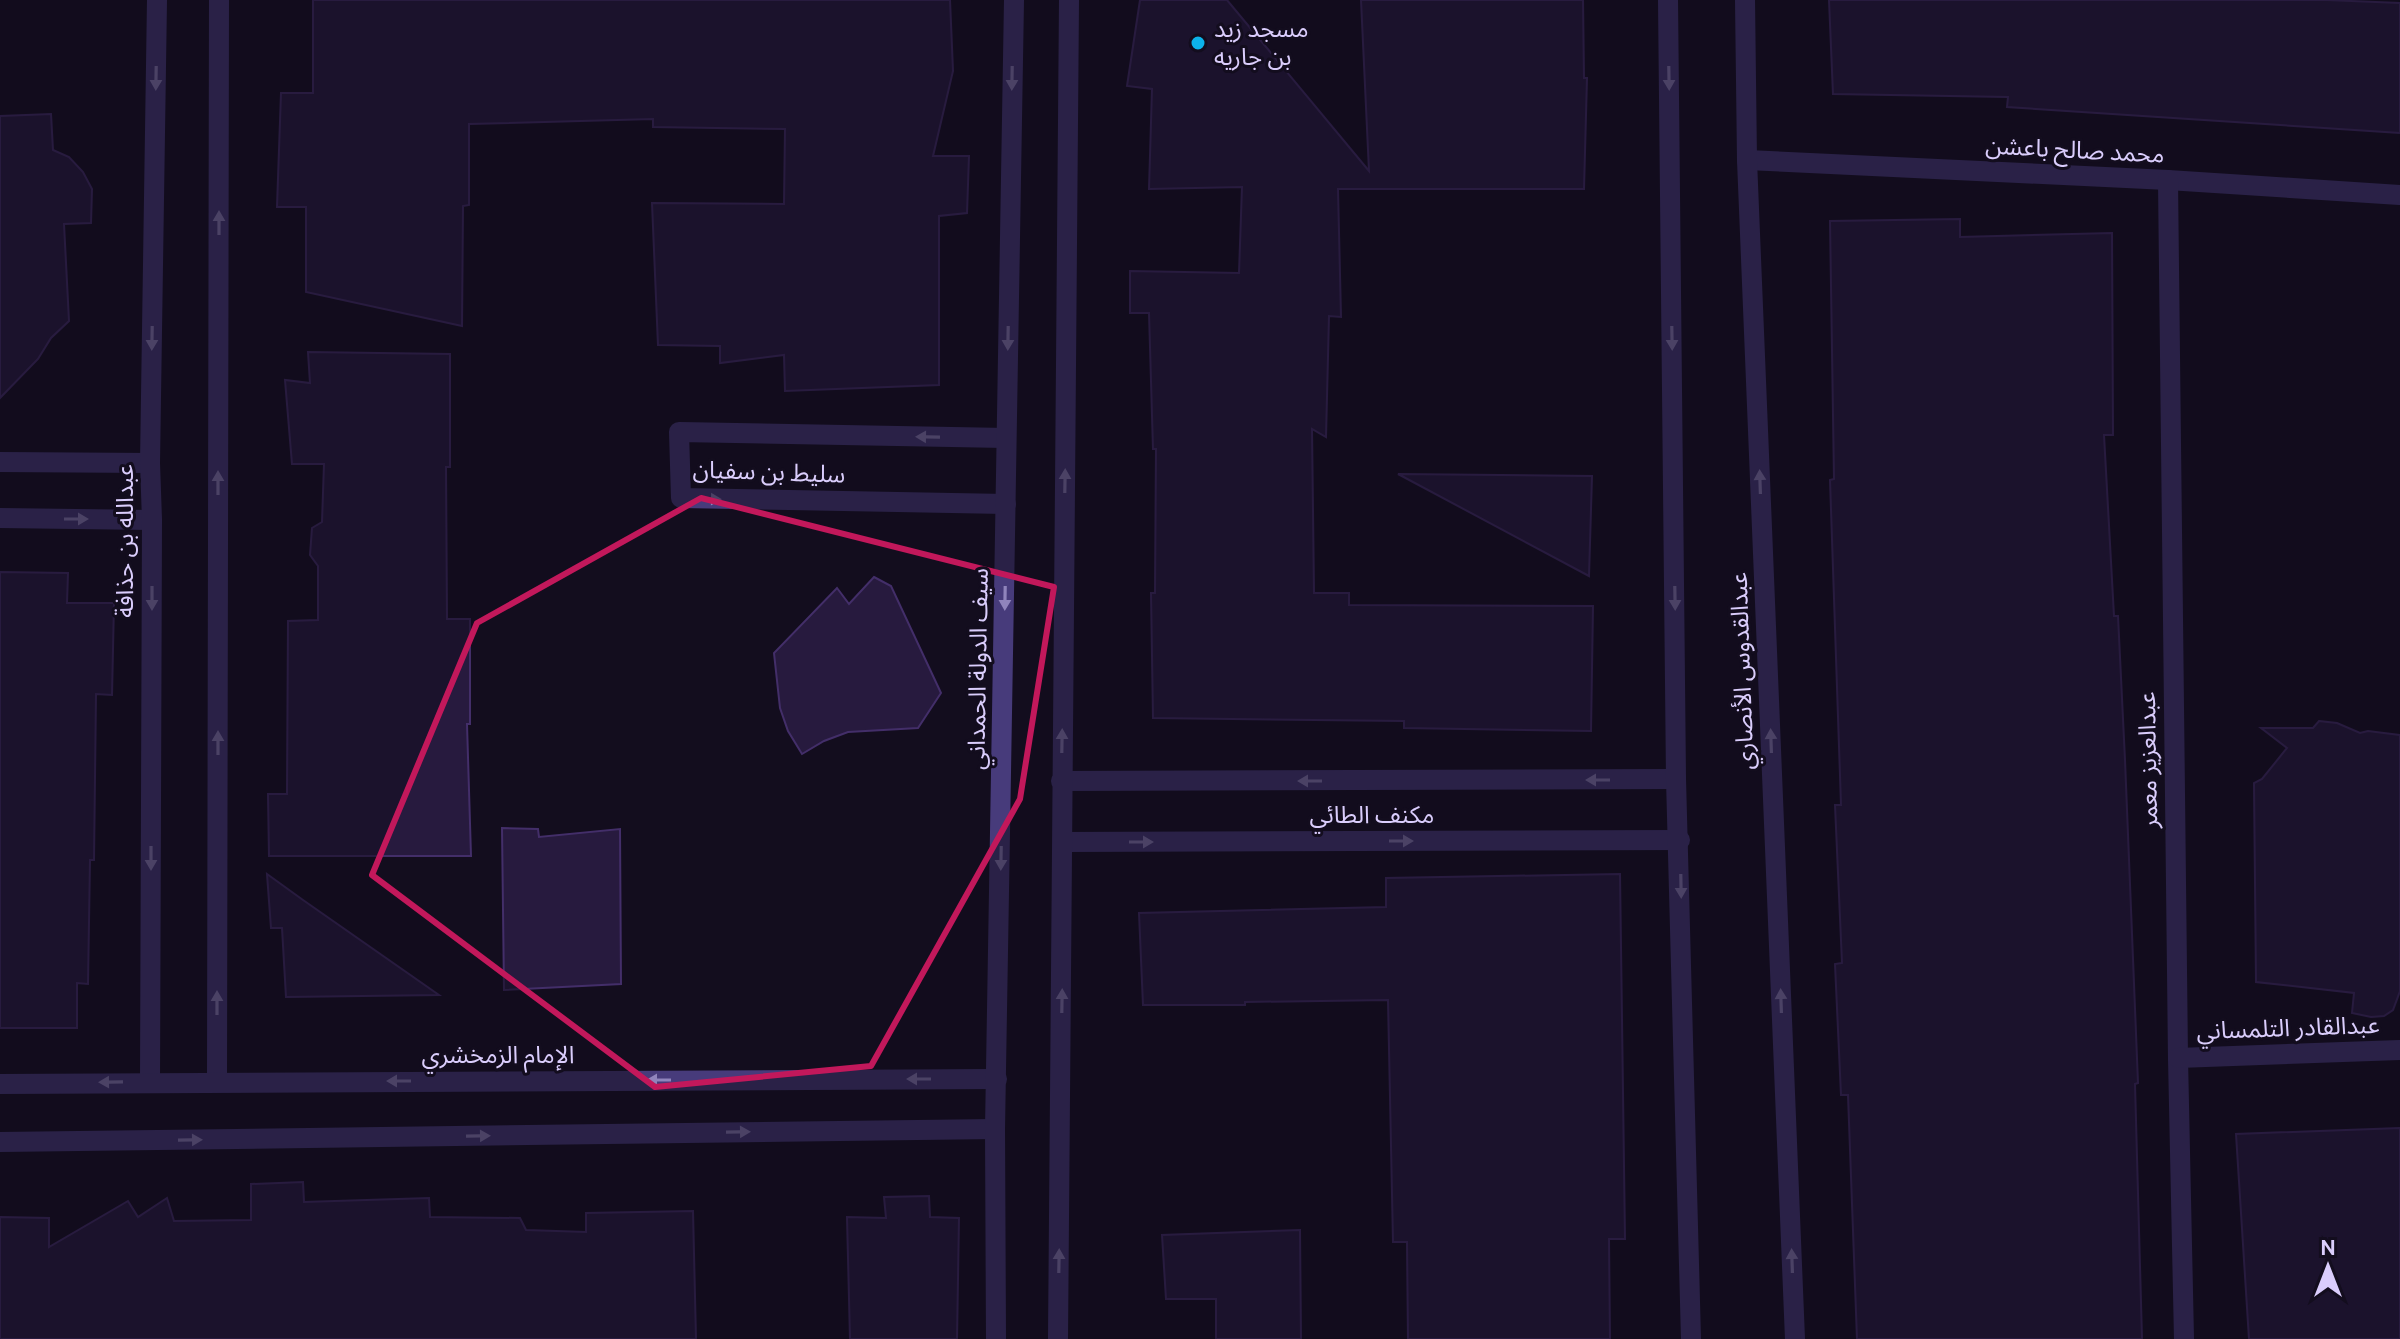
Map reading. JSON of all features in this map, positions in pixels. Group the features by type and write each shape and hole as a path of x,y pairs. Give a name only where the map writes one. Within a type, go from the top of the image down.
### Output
{"street":[{"name":"عبدالله بن حذافة","path":"150,1081 150,463 157,0"},
{"path":"217,1081 219,0"},
{"name":"سيف الدولة الحمداني","path":"996,1339 995,1129 1014,0"},
{"path":"1058,1339 1069,0"},
{"path":"1668,0 1676,779 1691,1339"},
{"name":"عبدالقدوس الأنصاري","path":"1745,0 1747,160 1795,1339"},
{"name":"محمد صالح باعشن","path":"1747,160 2168,180 2400,195"},
{"name":"عبدالعزيز معمر","path":"2168,180 2184,1339"},
{"name":"سليط بن سفيان","path":"1006,438 679,432 681,498 1006,504"},
{"path":"0,462 150,463"},
{"path":"0,518 152,520"},
{"name":"مكنف الطائي","path":"1061,781 1676,779"},
{"name":"مكنف الطائي","path":"1063,842 1680,840"},
{"name":"عبدالقادر التلمساني","path":"2178,1058 2400,1050"},
{"name":"الإمام الزمخشري","path":"0,1084 997,1079"},
{"path":"0,1142 995,1129"}],"highlighted area":[{"path":"701,498 1054,587 1020,799 871,1066 655,1087 372,875 477,623"}],"building":[{"path":"313,0 950,0 953,71 933,156 969,156 967,213 939,216 939,385 785,391 784,355 720,363 720,346 658,345 652,203 784,204 785,129 653,127 653,119 469,124 469,205 463,206 462,326 306,292 306,207 277,207 281,93 313,93"},
{"path":"1140,0 1227,0 1369,171 1361,0 1583,0 1584,78 1587,78 1584,189 1338,189 1341,317 1329,316 1326,437 1312,429 1314,593 1349,593 1349,605 1593,606 1591,731 1404,728 1404,721 1153,718 1151,593 1155,593 1156,449 1153,449 1149,313 1130,313 1130,271 1239,273 1242,187 1149,189 1152,89 1127,86"},
{"path":"1829,0 2327,0 2400,3 2400,133 2007,107 2008,97 1833,94"},
{"path":"51,114 53,150 69,157 83,172 92,189 91,223 64,224 69,321 0,398 0,116"},
{"path":"1960,219 1960,237 2112,233 2113,435 2104,435 2125,760 2138,1083 2135,1084 2142,1339 1857,1339 1848,1095 1841,1095 1835,964 1842,963 1835,805 1841,805 1830,480 1834,479 1830,221"},
{"path":"308,352 450,354 450,467 446,467 447,619 470,619 470,724 467,724 471,856 269,856 268,794 287,794 288,621 318,620 318,566 310,555 312,528 322,522 324,464 292,464 285,380 310,383"},
{"path":"1398,474 1592,476 1589,576"},
{"path":"0,572 68,573 67,603 114,603 112,695 96,694 94,860 90,860 88,984 77,983 77,1028 0,1028"},
{"path":"874,577 891,586 941,693 918,728 848,732 802,754 788,731 780,708 774,653 837,588 849,604"},
{"path":"2319,721 2337,723 2360,733 2400,735 2400,991 2393,1010 2384,1016 2352,1013 2354,993 2256,982 2254,783 2262,779 2287,748 2261,728 2313,728"},
{"path":"502,828 538,829 539,837 620,829 621,984 504,990"},
{"path":"267,874 439,995 286,997 282,928 271,928"},
{"path":"1620,874 1625,1239 1609,1239 1610,1339 1408,1339 1407,1242 1393,1242 1388,1000 1143,1005 1139,913 1386,907 1386,878"},
{"path":"2400,1128 2400,1339 2249,1339 2236,1134"},
{"path":"303,1182 304,1202 429,1198 430,1217 520,1218 526,1230 586,1232 586,1213 693,1211 696,1339 0,1339 0,1217 49,1218 49,1247 128,1201 138,1217 167,1198 174,1221 251,1220 251,1184"},
{"path":"929,1196 930,1217 959,1218 957,1339 850,1339 847,1217 886,1218 884,1197"},
{"path":"1300,1230 1301,1339 1216,1339 1216,1299 1166,1299 1162,1235"}],"place":[{"name":"مسجد زيد بن جاريه","path":"1198,43"}]}
